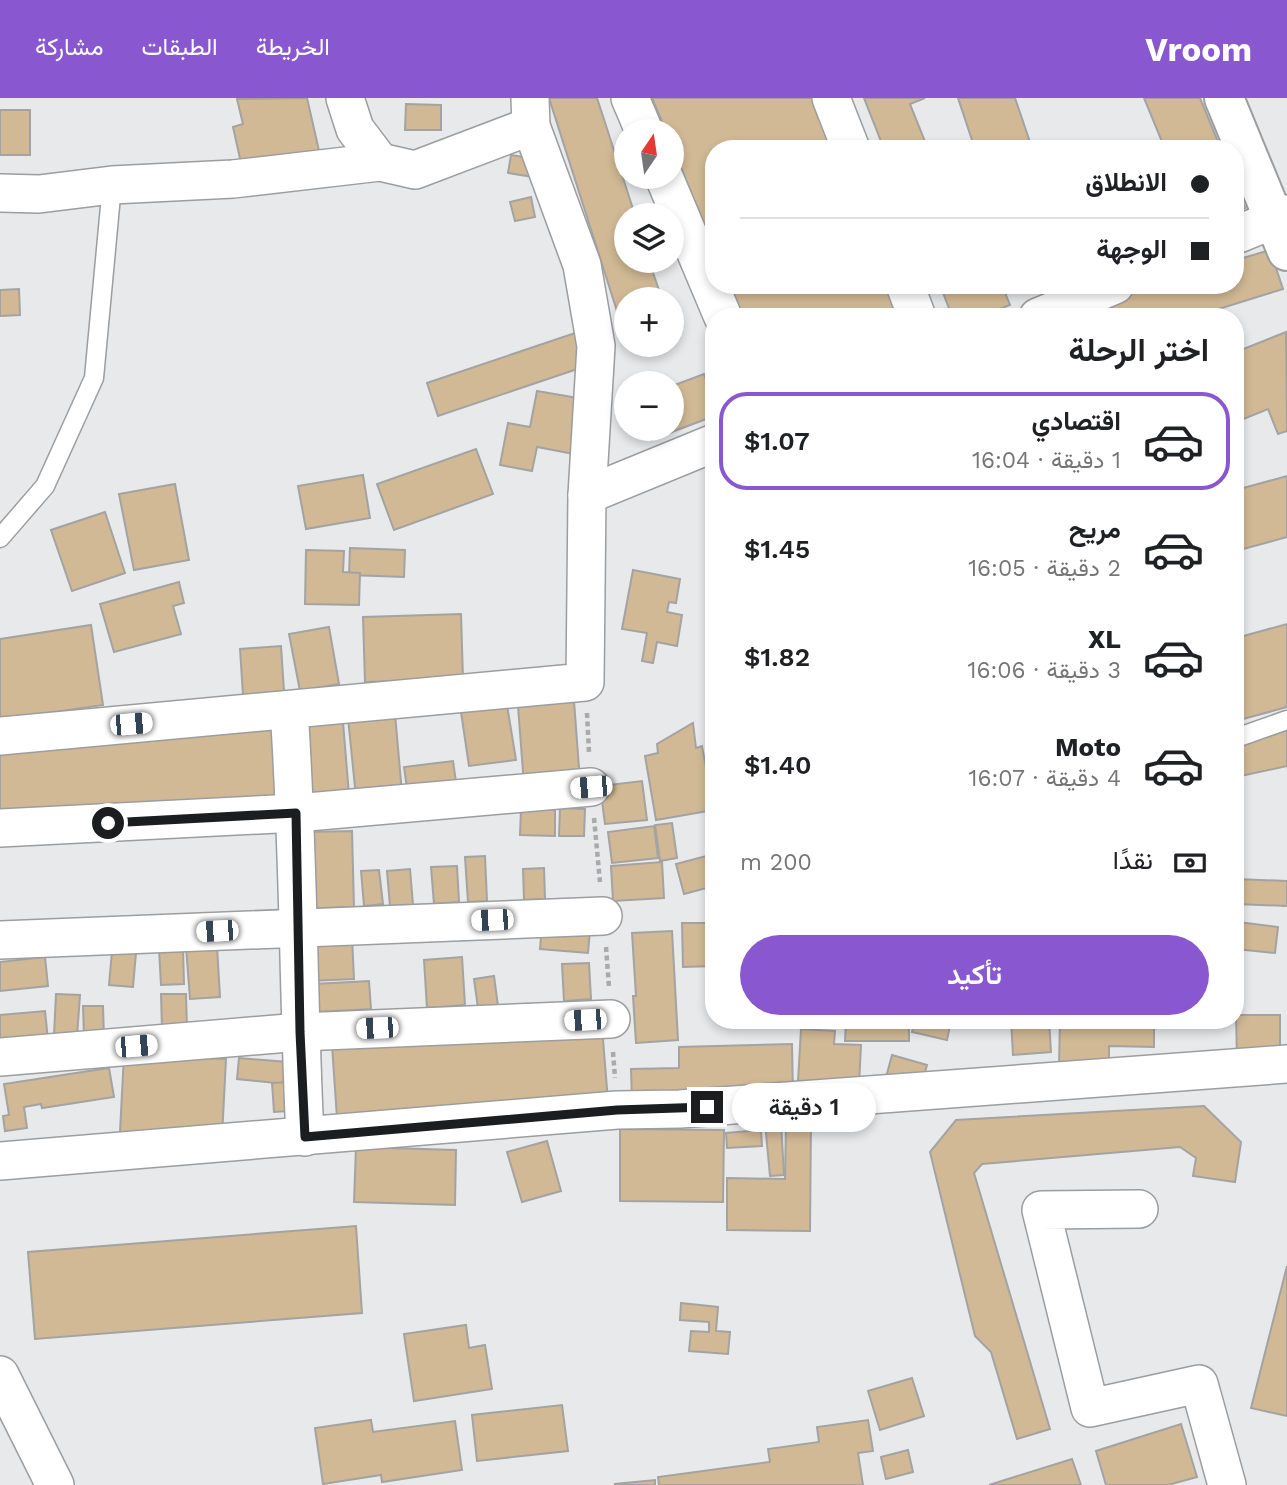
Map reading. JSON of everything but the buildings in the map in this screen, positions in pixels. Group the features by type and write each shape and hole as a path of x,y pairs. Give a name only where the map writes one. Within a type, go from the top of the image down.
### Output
{"main road":[{"path":"1224,98 1243,140"},
{"path":"1244,142 1283,228"}],"street":[{"path":"345,98 355,129 380,162"},
{"path":"630,98 640,119"},
{"path":"831,98 847,140"},
{"path":"0,193 39,194 112,185 233,179 380,162 415,170 531,112 582,265 596,346 587,495 585,682 0,736"},
{"path":"669,189 705,274"},
{"path":"1244,234 1283,228"},
{"path":"1060,308 1093,294"},
{"path":"587,495 705,447"},
{"path":"289,710 296,813 305,1137"},
{"path":"0,828 296,813 591,787"},
{"path":"0,940 603,916"},
{"path":"0,1057 300,1032 611,1018"},
{"path":"0,1161 617,1110 680,1109 1287,1064"},
{"path":"1139,1209 1041,1210 1090,1408 1199,1384 1227,1485"},
{"path":"0,1375 55,1485"}],"lane":[{"path":"0,538 45,486 94,378 112,185"},
{"path":"1244,735 1287,720"}],"route":[{"path":"108,823 296,813 305,1137 617,1110 707,1107"}]}
